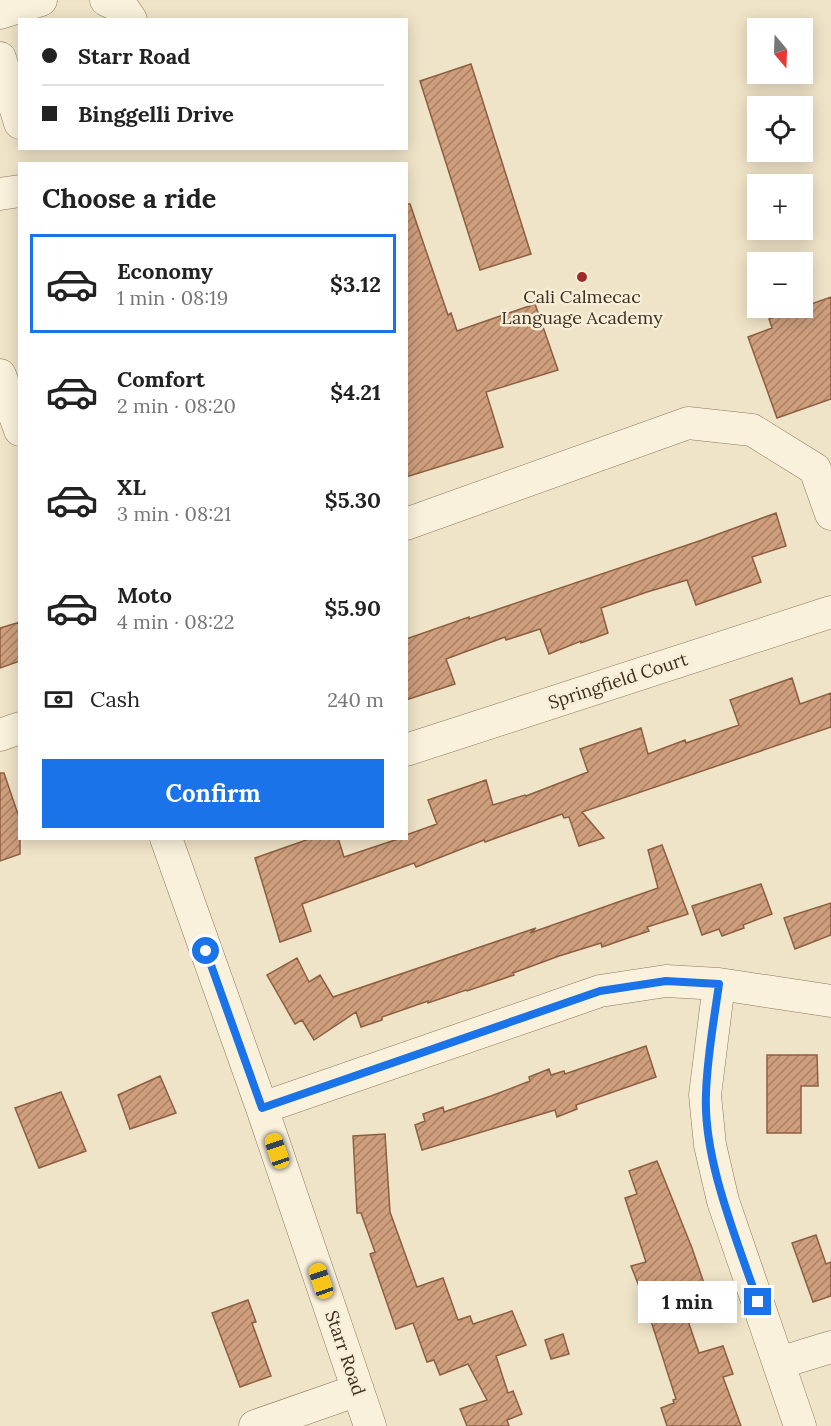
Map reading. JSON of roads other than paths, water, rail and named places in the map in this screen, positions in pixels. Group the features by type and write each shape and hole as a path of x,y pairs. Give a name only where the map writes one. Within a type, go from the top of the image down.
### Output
{"street":[{"path":"0,13 41,0"},
{"path":"47,0 53,18"},
{"path":"106,0 123,8 130,18"},
{"path":"0,58 18,116"},
{"path":"0,141 18,136"},
{"path":"0,194 18,191"},
{"path":"0,375 18,425"},
{"path":"408,523 687,423 752,430 815,469 831,514"},
{"path":"0,439 18,432"},
{"name":"Springfield Court","path":"408,749 830,612"},
{"path":"0,735 18,729"},
{"name":"Starr Road","path":"167,840 262,1108 370,1426"},
{"path":"262,1108 600,991 666,981 719,984 831,1001"},
{"path":"719,984 705,1095 710,1144 723,1200 800,1426"},
{"path":"779,1363 831,1347"},
{"path":"255,1426 358,1390"}],"place":[{"name":"Cali Calmecac Language Academy","path":"582,277"}]}
